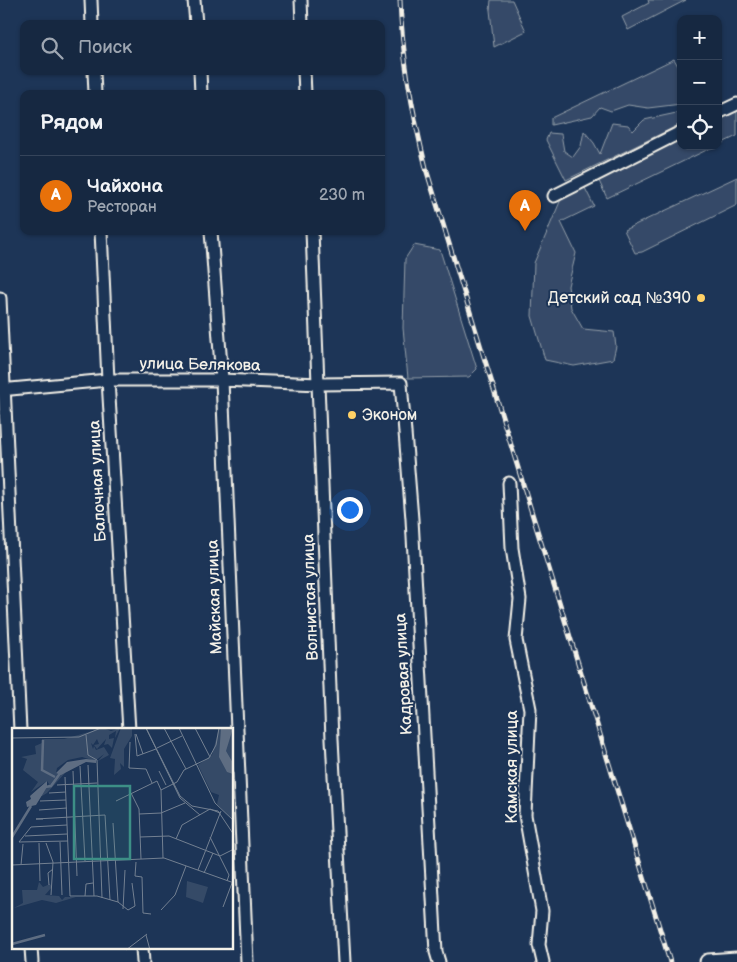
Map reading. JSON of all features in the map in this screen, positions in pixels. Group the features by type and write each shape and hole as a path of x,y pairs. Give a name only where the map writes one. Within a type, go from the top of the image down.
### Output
{"street":[{"path":"91,0 92,20"},
{"path":"194,0 196,20"},
{"path":"301,0 302,20"},
{"path":"94,75 95,90"},
{"path":"200,75 201,90"},
{"path":"304,75 305,90"},
{"path":"722,112 737,104"},
{"path":"554,196 677,134"},
{"name":"Балочная улица","path":"101,235 129,728"},
{"name":"Майская улица","path":"211,235 222,380 247,962"},
{"name":"Волнистая улица","path":"312,235 332,739 344,962"},
{"path":"0,298 2,390 20,728"},
{"name":"улица Белякова","path":"2,390 108,380 222,380 318,384 401,383"},
{"name":"Кадровая улица","path":"401,383 412,528 436,952 439,962"},
{"name":"Камская улица","path":"510,483 512,548 520,599 516,640 530,709 525,815 542,911 539,945 543,962"},
{"path":"708,962 737,960"}],"shaded area":[{"path":"491,0 512,0 526,31 494,47 490,10"},
{"path":"648,0 686,0 628,30 622,17 649,3"},
{"path":"674,59 677,64 677,104 648,108 628,105 611,111 600,107 592,116 551,125 551,118"},
{"path":"737,111 737,136 722,143 722,118"},
{"path":"677,113 677,126 566,180 546,140 549,133 561,134 564,151 573,157 581,146 584,131 600,154 612,123 628,125 633,131 644,120"},
{"path":"677,141 677,150 707,150 607,198 598,179"},
{"path":"737,177 737,205 642,252 635,253 624,230"},
{"path":"584,186 594,206 561,222 576,253 568,286 571,308 583,329 614,332 616,346 613,359 574,366 545,360 532,316 534,263 562,197"},
{"path":"414,245 440,250 477,369 469,377 408,378 403,328 405,259"}],"railway":[{"path":"400,0 409,87 427,172 670,962"}],"place":[{"name":"Чайхона","path":"525,231"},
{"name":"Детский сад №390","path":"701,298"},
{"name":"Эконом","path":"352,415"}]}
